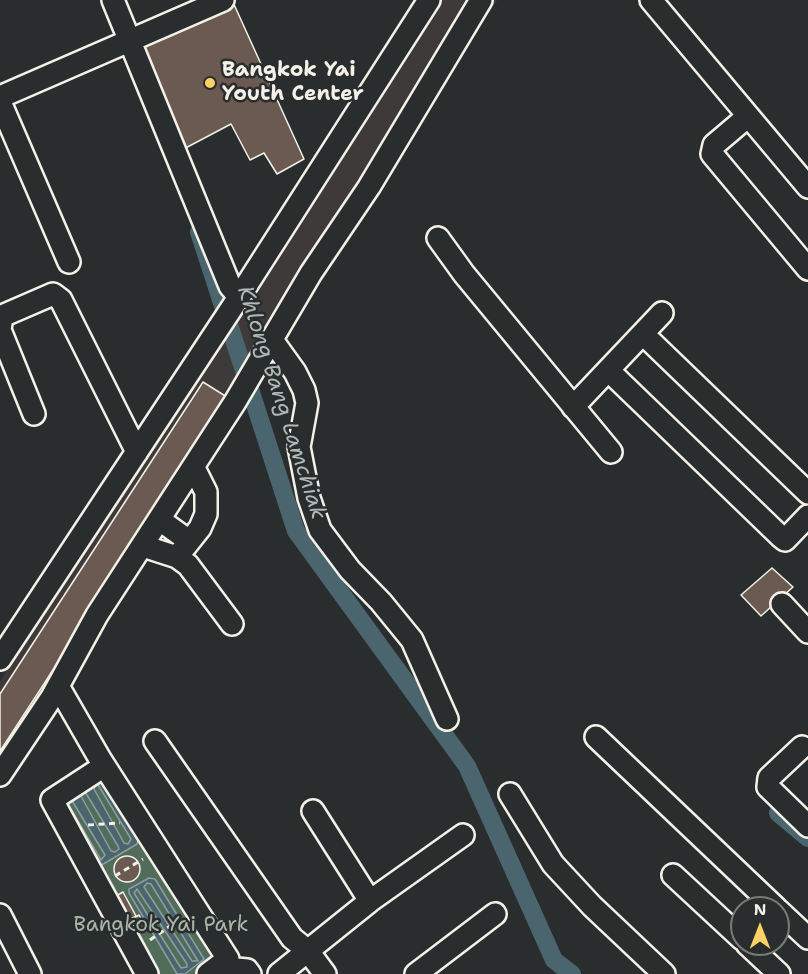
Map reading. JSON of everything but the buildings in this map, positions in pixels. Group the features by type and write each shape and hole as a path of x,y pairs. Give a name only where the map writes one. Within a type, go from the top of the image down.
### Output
{"street":[{"path":"113,0 125,44 230,286 231,310"},
{"path":"0,97 223,0"},
{"path":"0,659 231,310 429,0"},
{"path":"651,0 808,187"},
{"path":"0,775 58,686 97,615 235,402 311,273 400,137 478,1"},
{"path":"0,102 69,262"},
{"path":"747,117 714,145 712,154 808,269"},
{"path":"438,238 464,274 611,452"},
{"path":"34,414 0,330 2,316 53,294 61,300 137,452"},
{"path":"573,407 662,313"},
{"path":"643,334 808,493"},
{"path":"272,340 295,372 304,390 307,403 298,447 309,498 320,530 350,570 381,602 412,640 447,719"},
{"path":"608,370 785,540 801,539 808,516"},
{"path":"183,549 206,514 206,492 194,468"},
{"path":"160,520 183,549 188,565 232,624"},
{"path":"143,546 183,549"},
{"path":"782,604 808,632"},
{"path":"58,686 99,765 140,822 228,959 208,974"},
{"path":"596,737 763,896"},
{"path":"155,741 300,944 325,974"},
{"path":"802,747 769,778 768,787 808,826"},
{"path":"99,765 52,800 147,974"},
{"path":"510,794 553,864 592,906 664,974"},
{"path":"313,811 370,901"},
{"path":"279,974 300,944 370,901 463,835"},
{"path":"673,875 730,928"},
{"path":"0,915 30,974"},
{"path":"416,974 495,915"},
{"path":"790,921 808,938"},
{"path":"760,956 779,974"},
{"path":"231,974 237,969 247,970 250,974"}],"path":[{"path":"67,826 140,822"},
{"path":"99,886 157,850"},
{"path":"134,951 195,908"}],"shaded area":[{"path":"415,0 497,0 140,563 0,762 0,682"}],"green space":[{"name":"Bangkok Yai Park","path":"105,756 224,974 136,974 41,796"}],"water":[{"path":"103,778 138,840 137,844 100,866 63,800","holes":["97,783 131,839 128,844 124,843 94,789","84,790 118,846 119,849 115,852 111,851 81,796","71,799 105,855 101,860 68,804"]},
{"path":"149,878 155,879 204,959 185,974 177,974 129,893 129,889","holes":["147,883 151,884 198,961 192,961 144,887","137,889 187,964 187,967 181,968 134,893"]}],"waterway":[{"name":"Khlong Bang Lamchiak","path":"199,232 296,531 467,766 554,960 572,974"},
{"path":"778,813 808,838"}],"place":[{"name":"Bangkok Yai Youth Center","path":"210,83"}]}
